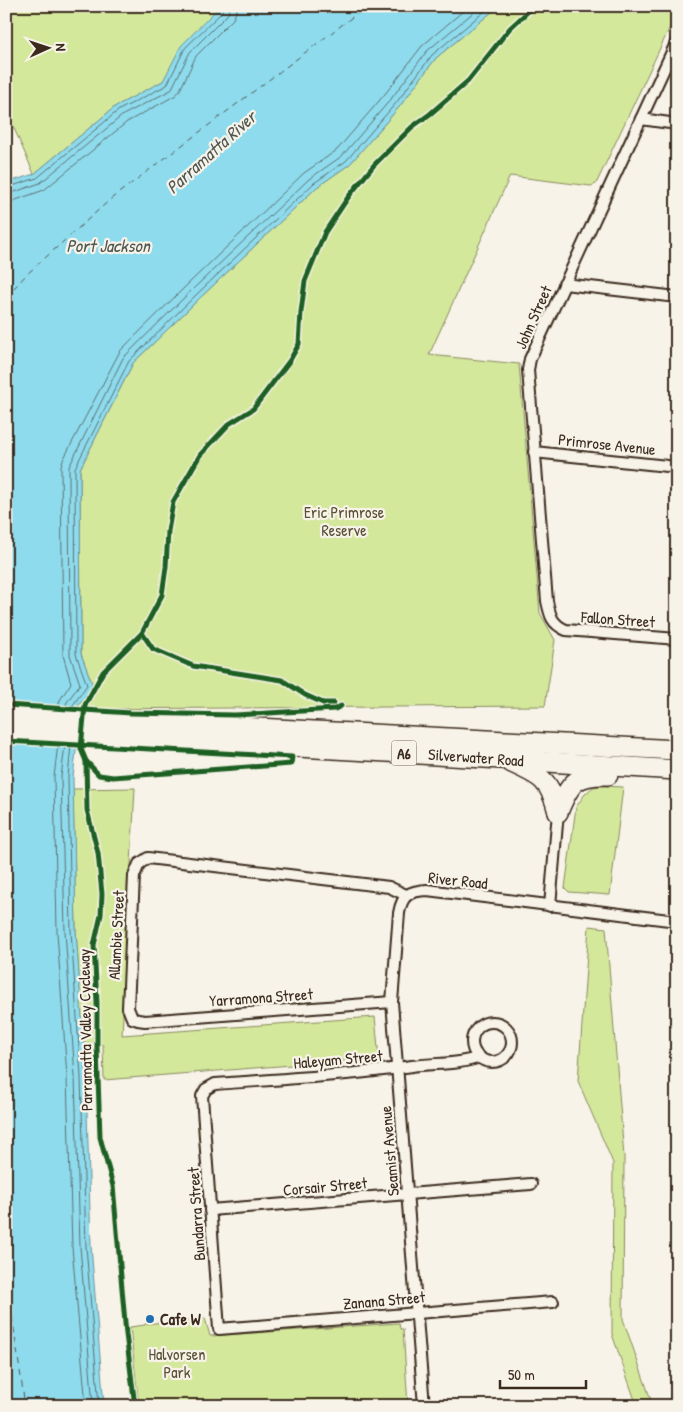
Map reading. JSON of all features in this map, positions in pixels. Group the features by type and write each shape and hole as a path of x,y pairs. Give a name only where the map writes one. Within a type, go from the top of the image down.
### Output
{"highway":[{"name":"Silverwater Road","path":"6,715 131,730 677,770"},
{"name":"Silverwater Road","path":"6,731 131,730 677,750"},
{"path":"500,758 531,772 548,785 553,794 558,812"},
{"path":"558,812 566,793 572,785 580,778 590,775 677,779"}],"street":[{"name":"John Street","path":"558,627 549,614 547,601 528,370 530,359 677,41"},
{"path":"640,119 677,124"},
{"path":"564,284 677,297"},
{"name":"Primrose Avenue","path":"534,452 677,467"},
{"name":"Fallon Street","path":"558,627 566,630 677,639"},
{"path":"550,906 558,812"},
{"name":"River Road","path":"148,858 389,887 406,895 427,890 677,921"},
{"name":"Allambie Street","path":"132,1018 128,1008 134,876 140,864 148,858"},
{"name":"Seamist Avenue","path":"406,895 402,900 398,913 392,1002 424,1406"},
{"name":"Yarramona Street","path":"132,1018 145,1021 392,1002"},
{"name":"Haleyam Street","path":"202,1096 206,1088 215,1084 467,1062 480,1057"},
{"name":"Bundarra Street","path":"202,1096 219,1329"},
{"name":"Corsair Street","path":"210,1210 531,1184"},
{"name":"Zanana Street","path":"219,1329 552,1302"}],"green space":[{"path":"6,6 226,6 163,81 116,106 34,174 6,110"},
{"name":"Eric Primrose Reserve","path":"499,6 677,6 677,17 670,27 596,184 591,186 510,176 429,355 519,364 540,613 555,640 545,706 76,709 91,681 81,654 80,469 133,363 317,187 350,164 400,106 436,58"},
{"path":"593,787 623,787 610,895 569,892 565,888 576,807 585,794"},
{"path":"135,788 122,1035 375,1017 379,1058 104,1080 103,1045 83,1042 76,931 73,789"},
{"path":"589,926 606,928 624,1157 623,1319 653,1406 637,1406 612,1334 613,1163 578,1081"},
{"name":"Halvorsen Park","path":"205,1318 210,1336 399,1323 400,1329 403,1329 408,1406 139,1406 130,1327"}],"water":[{"name":"Port Jackson","path":"220,6 499,6 436,58 400,106 350,164 317,187 133,363 80,469 81,654 93,686 76,709 79,726 73,777 76,931 86,1076 91,1246 104,1406 6,1406 6,183 34,174 116,106 163,81 181,46"}],"ferry route":[{"path":"6,297 26,275 112,198 367,6"},
{"path":"6,1273 25,1406"}],"cycle path":[{"name":"Parramatta Valley Cycleway","path":"135,1406 126,1334 113,1186 100,1137 94,945 101,915 102,894 98,853 87,810 86,761 81,749 85,705 103,672 142,633 162,595 168,531 173,502 200,455 229,424 253,409 290,360 299,344 305,281 325,232 349,196 374,165 412,127 468,81 510,28 534,6"},
{"path":"142,633 153,649 193,666 282,680 305,695 323,703 334,703"},
{"path":"6,705 131,713 235,715 335,709 341,706"},
{"path":"6,741 292,757 291,764 113,777 99,775 86,761"}],"place":[{"name":"Cafe W","path":"150,1319"}],"water label":[{"name":"Parramatta River","path":"211,152"}]}
